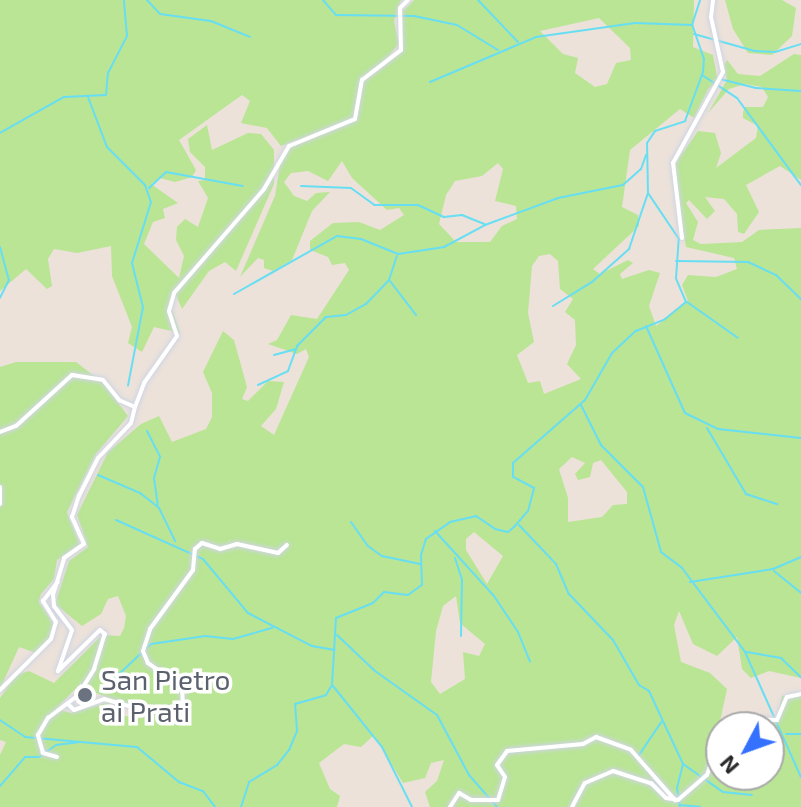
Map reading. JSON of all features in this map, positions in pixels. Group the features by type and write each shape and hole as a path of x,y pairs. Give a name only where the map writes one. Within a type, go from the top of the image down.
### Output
{"street":[{"path":"57,757 43,753 38,735 48,718 68,704 94,669 105,634 100,630 85,650 57,671 72,632 52,602 64,558 84,544 73,521 79,496 98,458 131,423 144,383 177,336 169,311 174,293 264,189 289,146 355,119 362,80 401,50 400,8 408,0"},
{"path":"682,238 675,217 673,163 722,81 713,0"},
{"path":"0,432 16,426 72,375 103,380 119,400 135,407"},
{"path":"0,487 0,504"},
{"path":"68,704 74,710 104,699 143,710 182,712 182,687 146,661 143,651 150,629 192,573 195,549 202,543 220,549 237,544 278,553 287,545"},
{"path":"0,690 51,639 56,622 43,601 60,581"},
{"path":"781,711 787,697 801,694"},
{"path":"450,807 459,793 471,800 498,800 505,777 497,765 507,751 583,744 596,737 631,750 675,800"},
{"path":"572,807 585,783 613,771 651,783 675,800"},
{"path":"675,800 705,777"}],"green space":[{"path":"0,0 401,0 394,21 399,44 370,77 403,51 403,11 414,0 694,0 693,47 713,55 718,82 709,88 694,118 680,109 630,150 622,207 638,215 639,226 593,269 600,274 628,260 633,263 620,274 622,279 649,270 660,273 649,306 656,326 688,301 682,285 688,275 716,277 737,269 734,258 686,247 676,189 675,164 698,131 715,133 721,153 716,168 756,138 758,126 743,118 743,112 745,107 763,107 768,97 762,87 745,84 729,89 708,113 727,80 724,65 727,60 738,74 760,76 794,54 801,55 801,180 780,166 746,185 759,212 744,234 738,232 737,214 724,199 705,197 715,211 707,219 689,200 686,203 698,222 693,240 701,244 742,242 759,230 801,228 801,678 769,671 751,678 742,669 737,637 717,656 693,644 679,611 674,625 681,662 710,673 727,689 722,711 705,711 705,791 785,791 785,711 778,711 782,696 801,693 801,807 430,807 425,792 437,781 444,760 431,763 425,778 403,783 374,735 361,747 344,744 319,763 330,789 340,796 337,807 0,807 0,755 6,742 0,740 0,698 16,675 29,671 54,683 102,635 120,636 124,628 126,616 118,596 108,599 101,614 82,626 55,604 69,561 88,547 77,515 108,452 141,424 159,416 172,442 206,429 212,417 212,393 203,372 223,331 234,340 247,387 242,399 248,401 268,381 284,382 276,409 261,426 274,435 309,357 306,349 297,354 268,344 277,340 291,315 317,319 349,270 345,263 332,265 328,257 310,250 310,241 333,223 359,222 380,230 404,215 399,208 387,210 352,178 342,161 328,181 308,171 291,173 284,182 294,196 307,201 316,193 330,192 312,211 292,260 273,271 264,268 264,260 258,258 240,277 275,196 281,159 297,140 281,146 267,128 241,123 250,101 242,95 179,140 196,170 192,177 175,182 160,178 151,184 178,203 163,209 165,218 153,222 144,244 179,278 184,256 176,240 177,227 185,219 198,227 208,198 198,181 205,180 205,167 190,152 188,139 207,125 212,150 248,133 261,134 274,150 274,184 236,271 225,262 209,271 182,309 176,295 171,307 180,333 154,327 142,352 128,343 132,327 112,276 111,246 77,253 54,249 48,259 52,286 47,289 26,269 0,291","holes":["599,18 630,48 631,60 616,63 607,84 595,87 575,73 578,58 563,54 540,31","498,163 503,169 495,201 516,206 517,219 502,226 490,242 456,242 439,224 446,195 455,181 482,176","550,254 558,261 560,289 573,299 565,312 575,320 576,345 567,364 581,379 544,394 540,381 528,383 517,355 534,342 528,313 532,266 539,256","572,457 585,463 575,474 578,480 590,477 593,463 601,460 627,492 627,504 613,505 602,517 568,522 568,498 559,469","474,532 503,556 487,584 466,550 466,539","456,596 460,623 485,644 479,656 463,652 465,679 440,694 431,682 436,631 443,606","81,683 96,693 146,712 143,718 115,715 109,702 71,713 56,709"]},
{"path":"725,0 782,0 796,8 792,36 772,55 748,53 733,29"},
{"path":"16,362 76,362 103,383 128,416 96,454 67,512 80,545 57,560 54,579 41,594 39,602 55,626 52,635 36,653 19,647 0,689 0,367"}],"waterway":[{"path":"0,133 64,97 106,95 108,73 127,36 124,0"},
{"path":"147,0 160,14 211,21 250,37"},
{"path":"323,0 336,15 414,16 457,25 498,50"},
{"path":"478,0 518,42"},
{"path":"241,807 249,782 277,765 289,750 297,731 295,704 326,695 332,685 336,618 373,603 384,592 408,595 422,585 421,555 426,539 450,522 476,516 495,529 508,532 514,527 528,511 534,488 513,477 513,463 585,400 612,353 636,331 665,319 686,302 676,278 679,239 648,193 647,143 655,131 685,121 703,72 704,59 692,25 700,0"},
{"path":"430,82 536,37 635,23 692,25"},
{"path":"694,34 755,51 775,52 801,44"},
{"path":"702,75 737,98 801,185"},
{"path":"720,79 756,88 801,91"},
{"path":"88,97 107,147 145,185 151,202 132,263 143,307 128,386"},
{"path":"234,294 337,236 361,239 398,254 444,247 485,225 558,198 623,185 641,169 646,155"},
{"path":"149,188 166,172 243,186"},
{"path":"301,186 351,188 374,205 418,205 444,217 462,215 484,224"},
{"path":"553,306 592,282 629,249 648,193"},
{"path":"0,247 9,280 0,298"},
{"path":"258,385 288,371 297,346 326,317 346,315 366,304 389,280 397,256"},
{"path":"676,261 748,262 776,275 801,299"},
{"path":"390,281 416,315"},
{"path":"687,302 738,338"},
{"path":"646,326 685,413 718,429 801,438"},
{"path":"274,355 296,349"},
{"path":"581,405 601,445 643,487 661,552 682,568 745,652 801,777"},
{"path":"707,428 746,494 777,504"},
{"path":"147,431 160,457 154,478 158,505"},
{"path":"98,475 140,493 159,508 175,541"},
{"path":"116,520 203,559 248,613 312,646 335,650"},
{"path":"351,522 368,546 382,556 421,564"},
{"path":"519,525 556,564 569,594 613,640 639,685 649,691 683,764 677,788 680,807"},
{"path":"435,531 494,596 518,632 530,662"},
{"path":"690,582 773,569 801,557"},
{"path":"455,558 462,579 461,636"},
{"path":"774,571 801,593"},
{"path":"100,692 151,644 205,636 233,639 272,628"},
{"path":"337,635 375,671 437,715 469,775 497,807"},
{"path":"747,652 781,658 801,677"},
{"path":"333,686 382,747 412,807"},
{"path":"0,720 25,737 137,747 179,782 203,791 215,807"},
{"path":"639,755 661,722"},
{"path":"786,734 801,734"},
{"path":"0,786 25,757 39,757 56,745 80,742"},
{"path":"683,764 723,792 752,795"},
{"path":"679,805 700,807"}],"place":[{"name":"San Pietro ai Prati","path":"85,695"}]}
